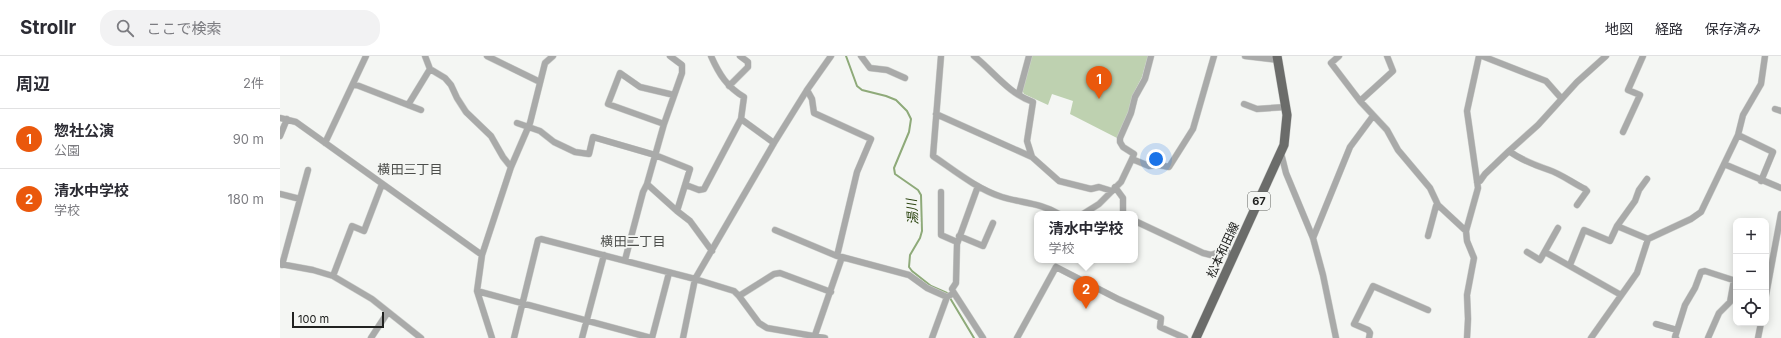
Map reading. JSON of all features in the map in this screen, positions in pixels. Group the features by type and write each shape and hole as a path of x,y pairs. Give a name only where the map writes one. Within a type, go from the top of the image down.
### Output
{"main road":[{"name":"松本和田線","path":"1196,338 1281,153 1287,126 1286,107 1277,58"}],"street":[{"path":"325,143 366,56"},
{"path":"425,56 430,69 444,78 451,85 466,112 491,136 503,157 511,167"},
{"path":"487,56 540,82"},
{"path":"492,338 477,291 482,255 511,167 529,127 545,63 553,56"},
{"path":"625,260 643,192 647,184 664,124 682,74 682,65 670,56"},
{"path":"686,185 699,190 704,189 740,119 744,97 730,86 717,70 712,56"},
{"path":"730,86 748,67 748,62 740,56"},
{"path":"683,338 695,279 774,143 807,90 831,56"},
{"path":"861,56 870,68 887,70 905,78"},
{"path":"941,56 933,156 978,186 1002,197 1040,205 1053,211"},
{"path":"974,56 986,66 1006,88 1019,93 1024,99 1033,102 1027,141 1032,157"},
{"path":"1019,93 1029,56"},
{"path":"1088,211 1100,204 1121,182 1132,159 1134,154 1123,147 1120,142 1120,138 1131,113 1134,97 1145,79 1151,56"},
{"path":"1132,159 1149,166 1159,165 1169,167 1193,129 1214,56"},
{"path":"1245,56 1277,58"},
{"path":"1339,56 1331,63 1360,101 1388,130 1398,150 1430,188 1438,205 1466,231"},
{"path":"1360,101 1393,71 1387,56"},
{"path":"1467,338 1467,295 1474,258 1467,240 1466,231 1478,188 1467,111 1480,56 1546,81 1561,98"},
{"path":"1477,182 1480,181 1485,174 1538,125 1561,98 1606,56"},
{"path":"1623,132 1640,95 1628,90 1643,56"},
{"path":"1617,226 1648,238 1690,219 1701,212 1738,135 1743,115 1761,84 1765,56"},
{"path":"408,105 430,69"},
{"path":"664,124 608,104 620,73 640,87 674,95"},
{"path":"354,84 421,110"},
{"path":"807,90 812,98 814,113 871,139 857,172 831,292 815,337"},
{"path":"1244,104 1257,108 1286,107"},
{"path":"280,111 283,118 280,136"},
{"path":"936,114 1032,157 1059,181 1091,189 1099,187 1113,189 1124,198 1123,211"},
{"path":"1313,238 1350,147 1373,116"},
{"path":"283,118 296,122 482,255"},
{"path":"740,119 774,143"},
{"path":"517,123 540,131 554,142 575,152 589,154 593,137 655,155 690,169 677,211"},
{"path":"1738,135 1773,152 1761,181"},
{"path":"1509,151 1522,159 1549,170 1585,189 1587,191 1577,205"},
{"path":"1281,153 1286,173 1313,238 1323,275 1336,338"},
{"path":"1724,164 1761,181 1781,188"},
{"path":"308,170 281,264 313,270 333,276 360,291 421,338"},
{"path":"1570,265 1584,230 1610,241 1617,226 1635,201 1639,190 1647,179"},
{"path":"333,276 352,226 364,231 382,184"},
{"path":"647,184 690,221 712,251"},
{"path":"932,338 952,289 956,283 958,239 978,186"},
{"path":"941,192 941,236 983,246 993,223"},
{"path":"280,194 300,200"},
{"path":"1428,236 1436,206 1438,205"},
{"path":"1766,290 1781,214"},
{"path":"1138,222 1203,254 1211,255 1224,250 1234,257"},
{"path":"1527,252 1540,260 1558,228"},
{"path":"775,230 840,256 909,275 927,288 950,295 983,338"},
{"path":"1591,338 1638,270 1648,238"},
{"path":"514,338 538,240 625,260 734,291 759,323 768,328 825,338"},
{"path":"1545,252 1621,295"},
{"path":"582,338 604,255"},
{"path":"1017,338 1056,267 1118,299 1160,318 1160,327 1185,338"},
{"path":"1676,338 1675,337 1685,305 1695,288 1701,272 1705,271 1733,280"},
{"path":"477,291 651,338 669,273"},
{"path":"739,296 774,274 780,273 831,292"},
{"path":"1370,337 1368,330 1354,324 1373,286 1428,310"},
{"path":"1708,338 1720,313 1730,302 1733,289"},
{"path":"371,338 388,312"},
{"path":"1656,324 1677,330"},
{"path":"1758,338 1760,326"}],"green space":[{"path":"1032,56 1148,56 1142,77 1132,97 1128,114 1117,138 1070,114 1073,101 1052,94 1048,105 1024,94 1022,90"}],"waterway":[{"name":"湯川","path":"846,56 857,86 862,90 896,100 907,111 911,119 909,132 894,168 895,174 918,190 921,195 922,231 920,238 910,255 909,267 931,286 947,293 974,338"}],"place":[{"name":"惣社公演","path":"1099,99"},
{"name":"清水中学校","path":"1086,309"}],"district":[{"name":"横田三丁目","path":"410,169"},
{"name":"横田二丁目","path":"633,241"}]}
